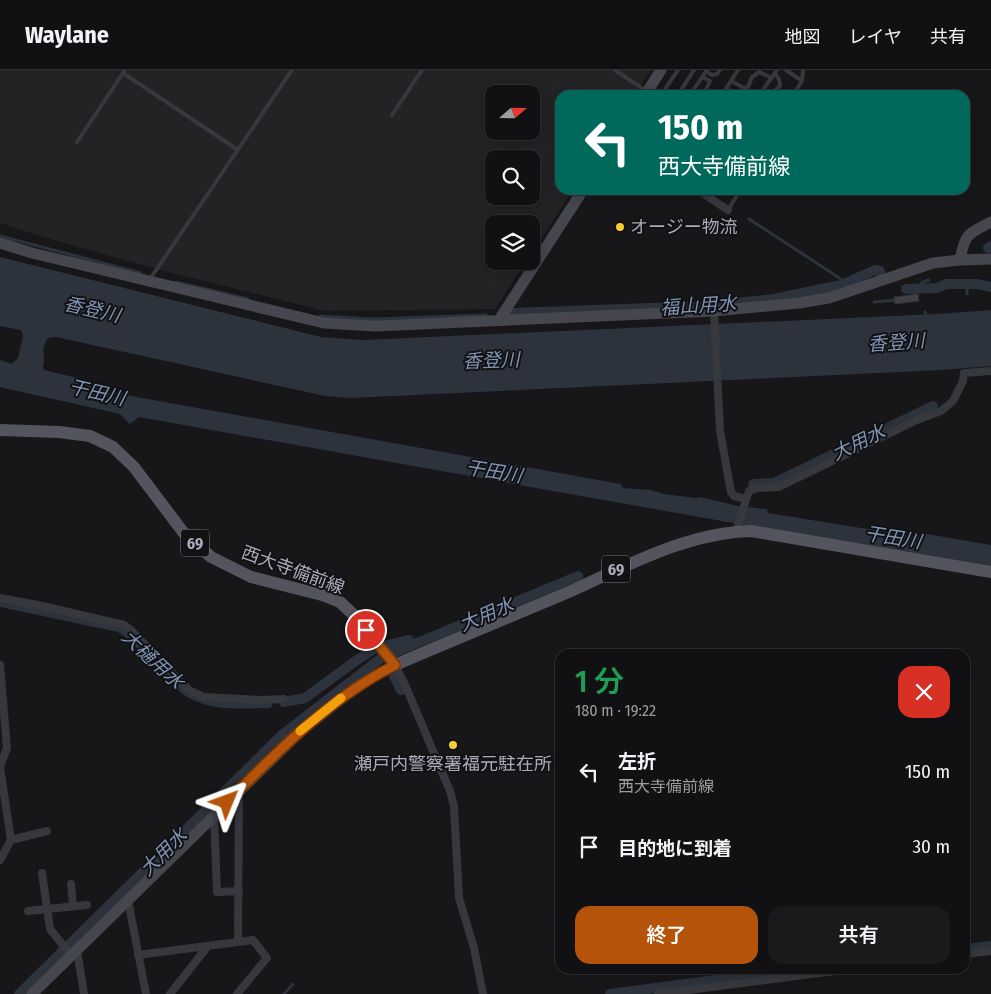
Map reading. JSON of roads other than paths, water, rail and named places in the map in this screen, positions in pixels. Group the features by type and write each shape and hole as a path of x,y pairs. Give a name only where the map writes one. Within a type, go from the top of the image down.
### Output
{"main road":[{"name":"西大寺備前線","path":"0,430 59,432 90,436 113,447 134,467 183,532 211,557 251,577 322,595 340,602 356,617 395,665"},
{"name":"69","path":"395,665 643,557 697,538 736,528 991,572"}],"street":[{"path":"648,90 661,70"},
{"path":"499,320 580,195"},
{"path":"706,195 728,210"},
{"path":"960,260 963,241 970,232 991,222"},
{"path":"0,244 324,323 375,326 499,320 714,315 829,298 933,263 991,259"},
{"path":"714,315 720,431 731,492 734,496 745,501"},
{"path":"736,528 748,491 757,488 779,487 917,420 941,411 953,400 963,381 964,373 991,371"},
{"path":"0,598 38,604 124,626 131,630 189,690 204,697 261,700 284,699"},
{"path":"0,665 7,748 0,766 1,782 11,840 0,860"},
{"path":"32,994 300,732 362,683 395,665 450,791 454,806 459,898 474,948 483,994"},
{"path":"238,942 240,789"},
{"path":"214,814 217,892 239,891"},
{"path":"11,840 47,831"},
{"path":"42,873 50,929 72,953 84,994"},
{"path":"71,884 73,906"},
{"path":"128,900 146,994"},
{"path":"28,912 87,905"},
{"path":"138,955 253,940 267,958 237,994"},
{"path":"170,994 208,946"},
{"path":"970,953 991,951"},
{"path":"658,994 814,974"}],"lane":[{"path":"148,281 292,70"},
{"path":"392,115 422,70"},
{"path":"615,70 642,90"},
{"path":"666,90 678,70"},
{"path":"681,90 694,70"},
{"path":"694,90 706,71 715,75 720,70"},
{"path":"729,90 726,88 737,70"},
{"path":"786,70 802,82"},
{"path":"796,90 802,82 803,70"},
{"path":"77,142 124,72 238,150"},
{"path":"731,81 744,88 748,87 752,77 759,72 774,74 779,79 780,86 778,90"},
{"path":"763,90 774,74"},
{"path":"702,78 710,81 706,90"},
{"path":"728,210 737,195"}],"water":[{"path":"0,257 321,337 363,340 991,310 991,366 941,370 351,398 325,396 56,337 48,338 45,343 43,366 44,370 90,381 97,388 109,392 621,484 623,488 700,497 738,506 767,509 768,513 911,536 927,534 991,545 991,568 139,417 130,424 120,414 0,387 0,360 12,364 18,358 23,336 21,330 0,326"}],"waterway":[{"path":"749,219 838,277 847,286"},
{"path":"0,236 141,273"},
{"name":"福山用水","path":"512,313 707,306 774,299 841,285 875,270 880,271"},
{"path":"921,285 921,283 929,280"},
{"path":"176,282 248,299"},
{"name":"福山用水","path":"906,289 937,288 946,284 977,284 990,287"},
{"name":"大用水","path":"967,288 967,294"},
{"path":"874,302 898,300"},
{"path":"320,316 372,319 486,315"},
{"name":"大用水","path":"753,484 774,483 933,406"},
{"name":"大用水","path":"393,653 578,576"},
{"name":"大樋用水","path":"0,602 119,627 132,636 180,686 200,698 222,703 268,703"},
{"name":"大樋用水","path":"383,646 409,640"},
{"name":"大樋用水","path":"284,702 305,698 374,649"},
{"name":"大用水","path":"19,994 282,735 380,659"},
{"path":"393,674 401,690"},
{"path":"970,948 991,946"},
{"path":"610,994 761,974"},
{"path":"284,994 293,984"}],"place":[{"name":"オージー物流","path":"620,227"},
{"name":"瀬戸内警察署福元駐在所","path":"453,745"}],"water label":[{"name":"香登川","path":"92,309"},
{"name":"香登川","path":"896,342"},
{"name":"香登川","path":"491,360"},
{"name":"干田川","path":"97,392"},
{"name":"干田川","path":"494,471"},
{"name":"干田川","path":"893,537"}]}
